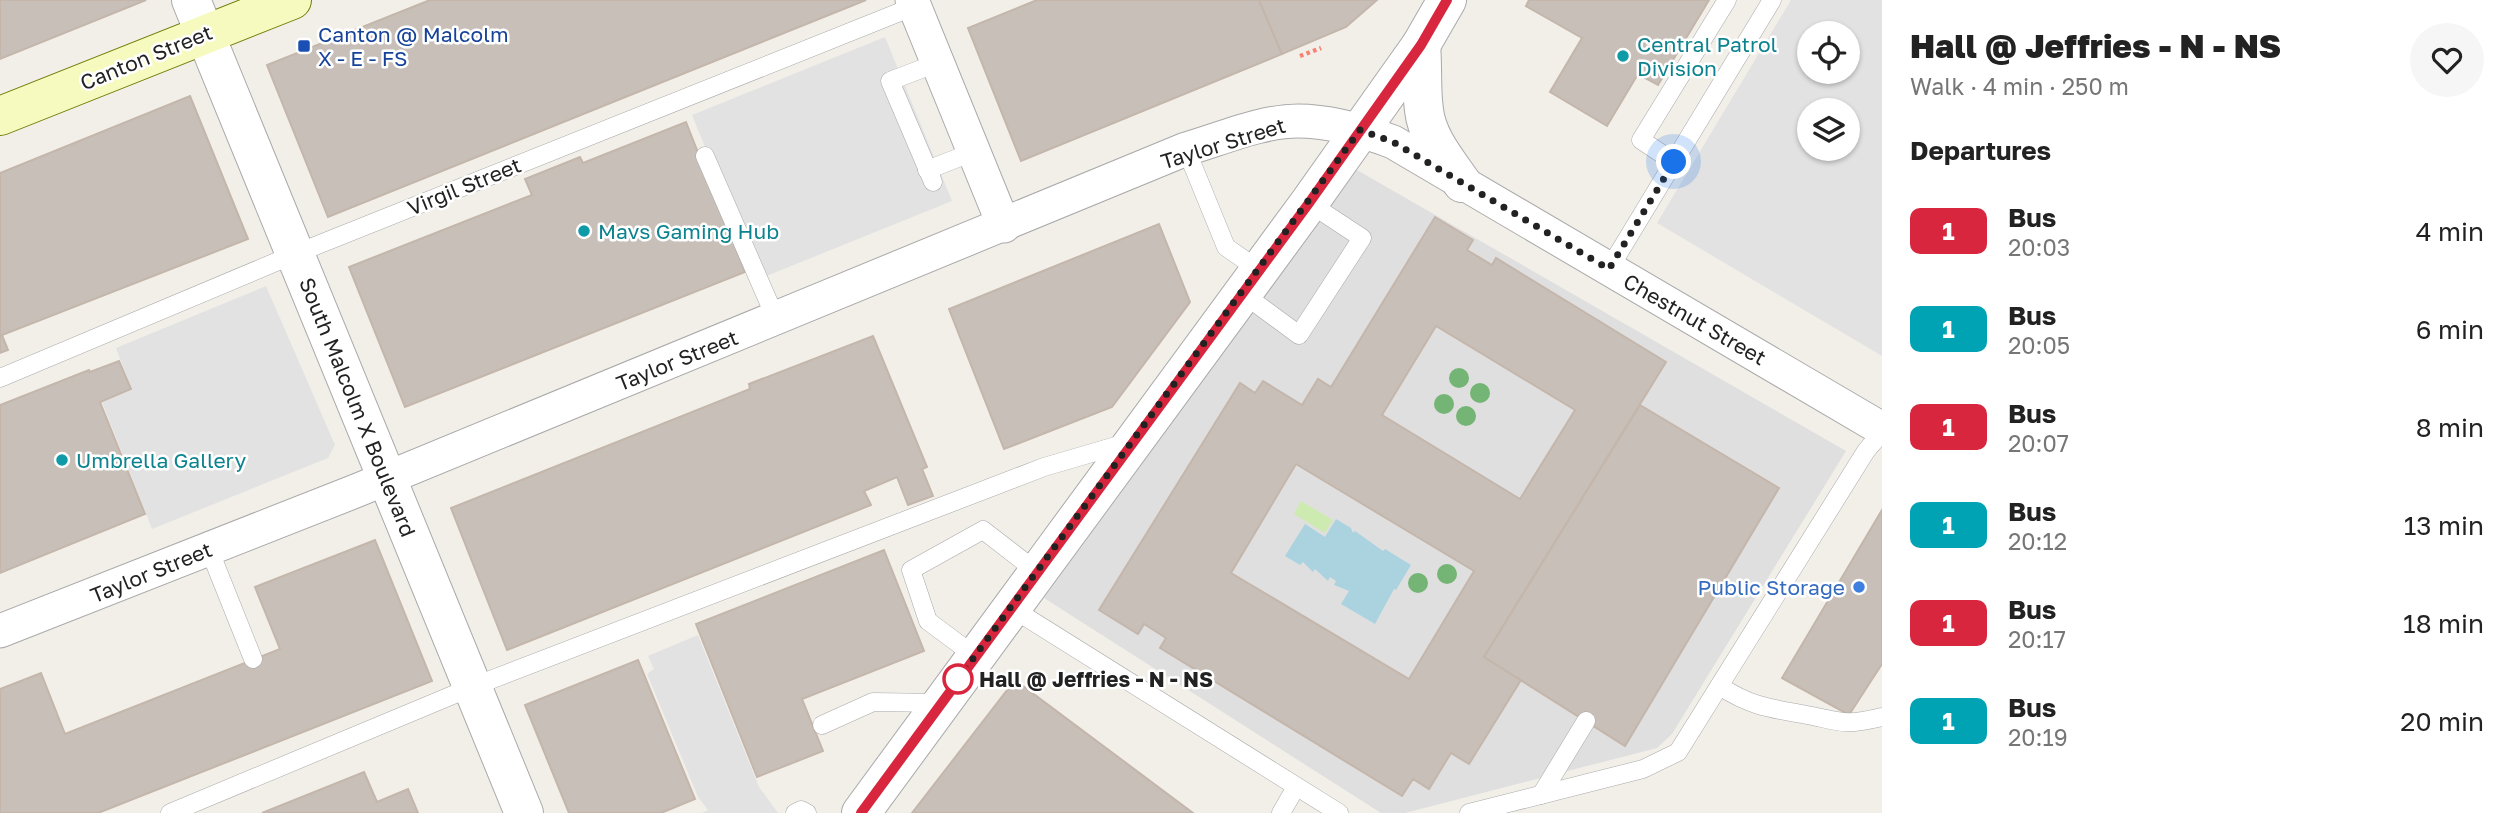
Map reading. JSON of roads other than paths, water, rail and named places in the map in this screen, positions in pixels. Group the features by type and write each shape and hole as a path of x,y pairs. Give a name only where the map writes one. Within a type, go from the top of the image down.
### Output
{"main road":[{"name":"Canton Street","path":"0,116 198,17 292,0"}],"street":[{"path":"861,813 1036,571 1309,203 1421,45 1447,0"},
{"path":"918,2 937,63 1004,226"},
{"name":"South Malcolm X Boulevard","path":"198,17 524,813"},
{"path":"1421,45 1426,119 1434,142 1462,183"},
{"name":"Taylor Street","path":"0,631 387,478 1186,149 1247,131 1297,121 1360,130"},
{"name":"Chestnut Street","path":"1360,130 1393,142 1882,431"}],"lane":[{"path":"1674,162 1641,141 1727,0"},
{"path":"1609,269 1772,0"},
{"name":"Virgil Street","path":"0,378 295,254 918,2"},
{"path":"937,63 890,81 930,176 973,152"},
{"path":"1186,149 1226,247 1251,282 1299,334 1362,238 1309,203"},
{"path":"705,156 776,319"},
{"path":"1469,813 1663,761 1687,743 1866,451 1882,431"},
{"path":"170,813 472,687 1044,467 1133,441"},
{"path":"975,656 928,621 911,570 983,530 1036,571"},
{"path":"209,549 253,660"},
{"path":"1010,607 1339,813"},
{"path":"1721,687 1762,708 1812,716 1831,723 1854,724 1882,717"},
{"path":"822,725 873,702 941,703"},
{"path":"1541,795 1586,721"},
{"path":"1281,813 1296,787"},
{"path":"795,813 801,810 807,813"}],"water":[{"path":"1336,519 1351,528 1353,533 1355,531 1383,551 1385,549 1411,565 1375,624 1341,604 1349,591 1334,585 1336,581 1330,577 1328,581 1303,562 1300,565 1285,556 1305,524 1325,537"}],"place":[{"name":"Canton @ Malcolm X - E - FS","path":"304,46"},
{"name":"Central Patrol Division","path":"1623,56"},
{"name":"Mavs Gaming Hub","path":"584,231"},
{"name":"Umbrella Gallery","path":"62,460"},
{"name":"Public Storage","path":"1859,587"},
{"name":"Hall @ Jeffries - N - NS","path":"958,679"}]}
